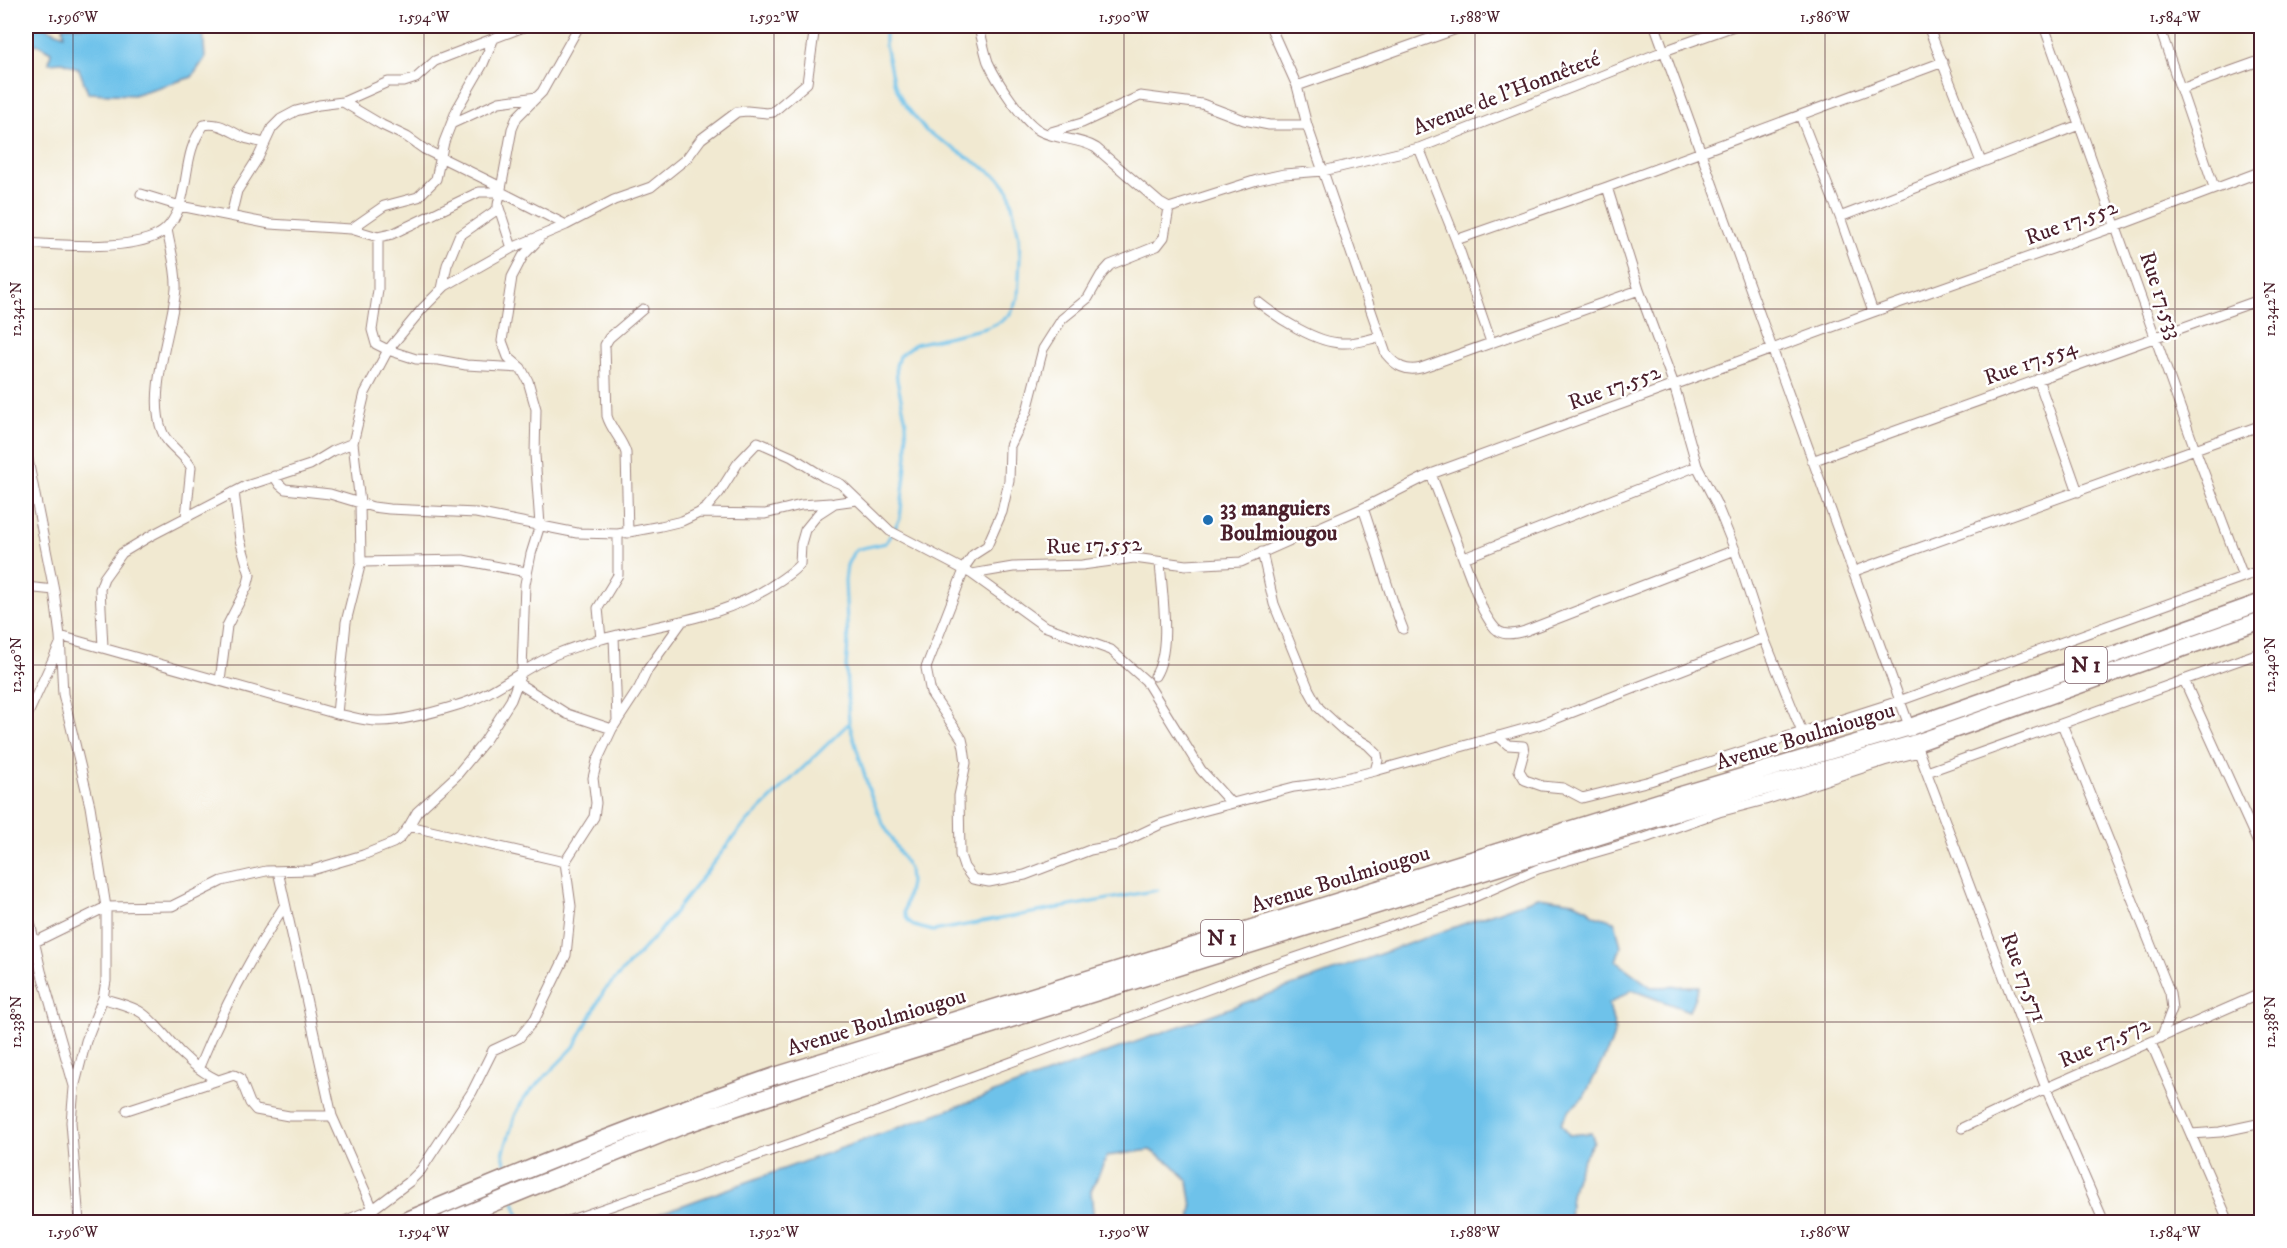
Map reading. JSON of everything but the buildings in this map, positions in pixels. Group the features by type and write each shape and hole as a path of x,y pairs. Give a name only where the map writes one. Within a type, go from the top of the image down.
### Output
{"highway":[{"name":"Avenue Boulmiougou","path":"403,1222 539,1165 693,1105 778,1075 1681,795 1915,741 2262,602"},
{"name":"Avenue Boulmiougou","path":"447,1222 684,1125 908,1051 1654,819 1915,741 2262,620"}],"street":[{"path":"231,216 237,191 258,158 272,128 289,115 319,105 343,102 388,82 404,82 416,78 435,61 526,26"},
{"path":"512,248 498,209 514,123 537,97 579,26"},
{"path":"337,714 346,622 361,562 360,503 353,443 365,393 388,350 442,289 512,248 566,225 614,200 651,187 687,158 701,139 737,112 768,113 778,108 807,83 815,29 801,26"},
{"path":"978,26 991,67 1017,108 1036,128 1046,134 1089,144 1160,203 1170,208 1162,242 1152,249 1105,269 1088,298 1062,320 1043,349 1027,411 1010,446 1008,481 1002,512 987,546 973,555 968,572 926,668 931,693 962,739 966,763 959,796 960,855 964,867 973,879 989,882 1025,875 1090,850 1117,845 1161,824 1231,803 1375,771 1542,724 1764,638"},
{"path":"1270,26 1297,86 1307,125 1380,337 1386,354 1392,361 1412,371 1639,290"},
{"path":"1297,86 1465,26"},
{"name":"Rue 17.571","path":"1655,26 1899,701 2046,1088 2104,1222"},
{"name":"Avenue de l'Honnêteté","path":"1170,208 1257,180 1284,174 1323,171 1419,148 1664,51 1734,26"},
{"path":"1928,26 1981,162"},
{"name":"Rue 17.533","path":"2044,26 2195,449 2243,576"},
{"path":"2159,26 2214,187"},
{"path":"351,229 384,206 418,197 436,178 444,142 457,109 483,64 494,38"},
{"path":"2181,89 2262,60"},
{"path":"1456,240 1943,62"},
{"path":"1046,134 1082,123 1140,96 1202,104 1244,120 1269,125 1307,125"},
{"path":"452,124 499,102 537,97"},
{"path":"343,102 566,225"},
{"path":"1800,115 1840,217 1873,312"},
{"path":"26,243 87,246 115,244 157,236 167,229 180,206 192,144 204,125 213,124 264,143"},
{"path":"1840,217 2079,125"},
{"path":"1419,148 1456,240 1491,342"},
{"name":"Rue 17.552","path":"968,572 1013,567 1082,565 1134,558 1186,565 1241,562 1362,508 1431,474 1873,312 2117,226 2214,187 2262,171"},
{"path":"1606,187 1639,290 1674,385 1697,466 1735,550 1764,638 1802,732"},
{"path":"141,194 180,206 280,225 351,229 378,237 392,234 479,192 501,190"},
{"path":"442,289 447,265 459,236 498,209"},
{"path":"167,229 176,285 162,361 157,410 162,433 190,467 186,517"},
{"path":"32,940 106,907 172,906 222,881 253,873 312,870 363,855 393,843 405,833 417,812 456,776 484,741 511,700 522,671 526,572 540,525 535,455 536,409 528,381 521,368 504,350 502,341 504,318 514,271 523,256 542,235"},
{"path":"378,237 378,290 372,330 376,344 416,359 521,368"},
{"name":"Rue 17.554","path":"1812,461 2262,299"},
{"path":"1258,302 1273,314 1313,335 1336,343 1345,344 1380,337"},
{"path":"601,639 598,608 618,575 623,533 626,453 624,445 609,425 606,416 605,345 609,338 643,309"},
{"path":"2038,379 2078,492"},
{"path":"1852,572 2262,425"},
{"path":"274,476 285,489 330,494 389,509 476,513 577,533 623,533 682,521 699,513 720,493 738,463 758,442 792,457 824,477 841,484 890,531 968,572 1044,626 1111,650 1146,681 1201,770 1231,803"},
{"path":"103,647 100,589 104,578 122,553 234,492 310,465 340,447 353,443"},
{"path":"26,450 54,590 63,694 90,806 106,907 107,963 103,998 86,1041 74,1088 70,1122 79,1222"},
{"path":"1464,558 1697,466"},
{"path":"1431,474 1482,610 1494,629 1504,634 1514,634 1735,550"},
{"path":"220,681 227,626 247,587 250,575 240,540 234,492"},
{"path":"699,513 765,514 801,505 857,500"},
{"path":"60,639 103,647 337,714 374,721 390,721 479,698 522,671 554,655 601,639 681,623 757,596 796,569 801,560 801,544 805,530 818,514 835,503"},
{"path":"1362,508 1376,545 1388,594 1403,629"},
{"path":"1262,552 1274,604 1309,690 1319,708 1343,730 1377,754 1375,771"},
{"path":"361,562 474,561 526,572"},
{"path":"1154,693 1155,676 1160,668 1164,636 1160,562"},
{"path":"1498,736 1508,745 1523,746 1524,752 1519,770 1525,780 1542,786 1563,788 1582,798 1650,781 1899,701 2262,570"},
{"path":"26,587 54,590"},
{"path":"342,1222 373,1209 410,1182 421,1170 472,1092 493,1050 519,1038 535,1019 566,955 571,906 565,862 594,817 596,803 594,768 615,725 639,688 648,669 681,623"},
{"path":"614,636 615,725"},
{"path":"26,718 60,639"},
{"path":"1927,772 2262,652"},
{"path":"1146,681 1155,676"},
{"path":"2184,680 2262,852"},
{"path":"518,683 567,714 615,725"},
{"path":"2062,724 2170,993 2172,1009 2161,1038"},
{"path":"565,1222 780,1148 1265,968 1470,899 1538,869 1644,838 1719,812 1765,800 1884,761 1915,741"},
{"path":"409,826 565,862"},
{"path":"278,870 332,1116 373,1209"},
{"path":"26,905 32,940 74,1088"},
{"path":"199,1067 210,1040 260,944 285,905"},
{"name":"Rue 17.572","path":"1962,1128 2046,1088 2262,993"},
{"path":"103,998 144,1014 174,1045 216,1079"},
{"path":"2151,1043 2229,1222"},
{"path":"127,1110 216,1079 237,1075 250,1103 256,1110 289,1116 332,1116"},
{"path":"2191,1134 2220,1132 2262,1123"}],"water":[{"path":"42,26 64,35 63,26 201,26 205,58 192,77 133,95 88,93 79,69 63,62 49,63 51,52 37,44 26,48 26,27"},
{"path":"1538,897 1574,902 1589,909 1594,915 1615,921 1621,946 1616,961 1651,987 1699,986 1689,1011 1632,990 1609,1004 1615,1030 1611,1044 1584,1097 1569,1110 1561,1123 1569,1135 1591,1133 1594,1141 1583,1160 1572,1190 1570,1222 1190,1222 1192,1207 1188,1181 1172,1164 1150,1150 1107,1156 1091,1191 1094,1222 636,1222"}],"waterway":[{"path":"885,26 885,45 893,81 903,102 926,131 1000,179 1009,191 1019,237 1020,257 1018,298 1010,314 1002,321 986,328 915,344 899,356 896,366 897,380 906,422 907,455 900,519 886,543 858,549 853,553 847,565 845,581 848,643 846,667 849,723 870,793 882,822 909,869 910,883 904,912 914,926 933,931 1158,890"},
{"path":"507,1172 503,1154 515,1116 524,1098 574,1047 604,991 660,931 740,829 849,723"},
{"path":"514,1202 521,1222"}],"place":[{"name":"33 manguiers Boulmiougou","path":"1208,520"}]}
